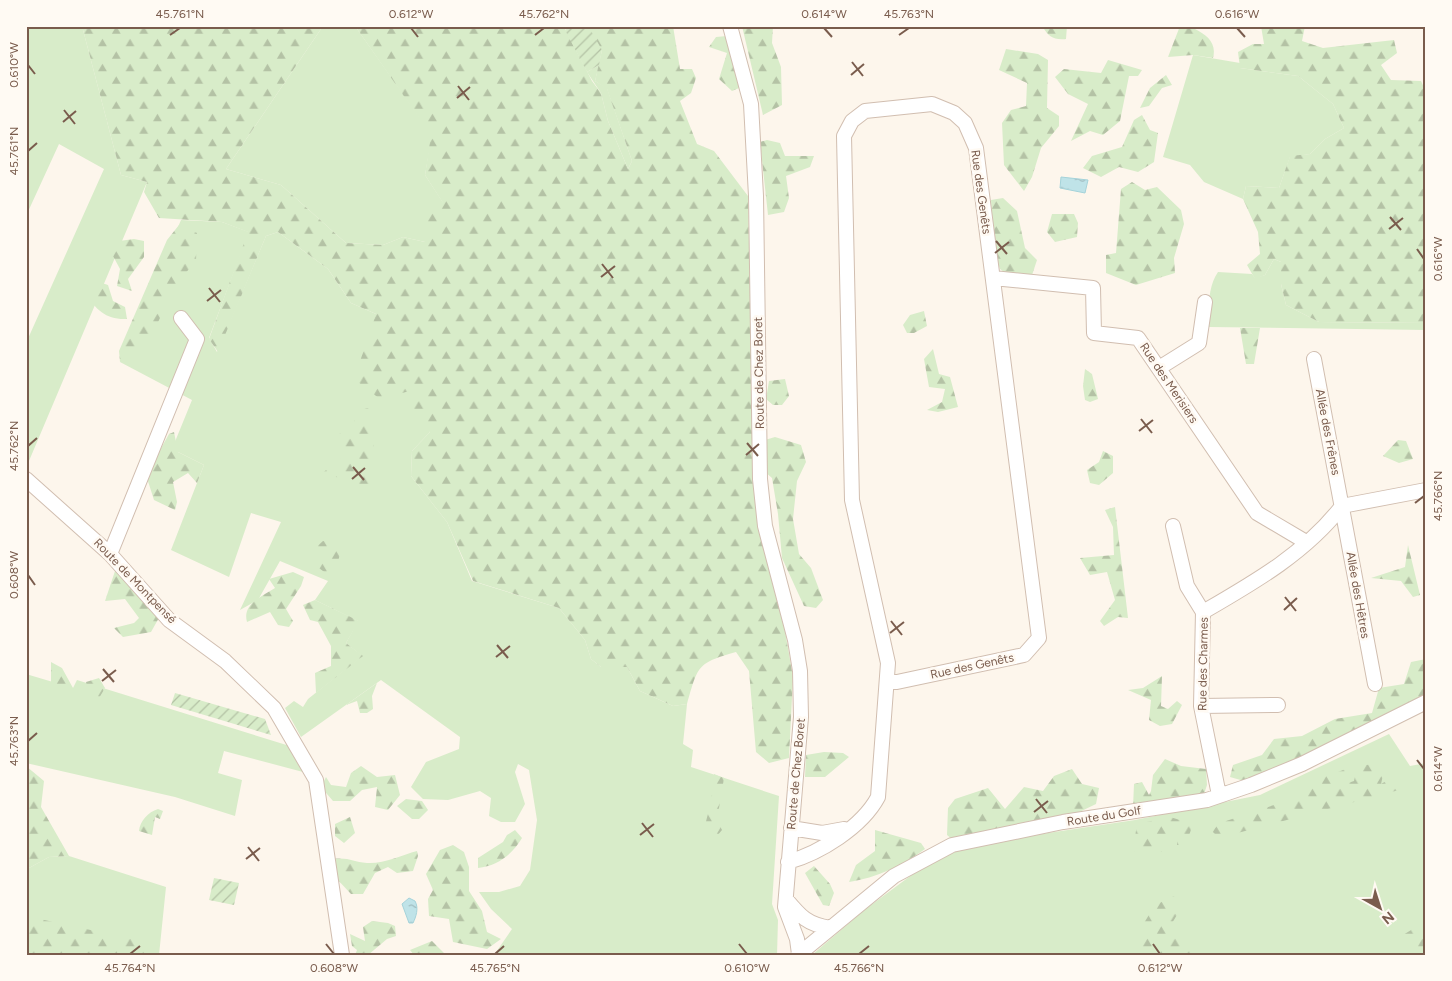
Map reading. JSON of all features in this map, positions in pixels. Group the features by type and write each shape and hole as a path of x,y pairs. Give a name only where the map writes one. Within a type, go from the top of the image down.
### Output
{"street":[{"name":"Route de Chez Boret","path":"730,26 752,104 756,196 760,479 765,526 795,640 800,672 801,718 784,907 797,939 798,954"},
{"name":"Rue des Genêts","path":"788,862 810,855 852,827 872,809 878,797 888,682 888,663 852,500 844,136 852,121 865,111 932,104 954,113 965,124 976,148 1039,638 1024,655 897,682 888,682"},
{"name":"Rue des Merisiers","path":"993,278 1093,288 1094,333 1138,338 1257,513 1306,542"},
{"path":"1159,368 1199,343 1205,302"},
{"path":"110,554 197,339 181,318"},
{"name":"Allée des Frênes","path":"1314,359 1342,506"},
{"name":"Route de Montpensé","path":"26,479 110,554 170,620 225,661 274,708 316,780 342,955"},
{"path":"1342,506 1426,490"},
{"name":"Rue des Charmes","path":"1219,795 1201,706 1203,612 1269,574 1330,522 1342,506"},
{"name":"Allée des Hêtres","path":"1342,506 1375,684"},
{"path":"1173,526 1187,586 1203,612"},
{"name":"Route du Golf","path":"798,954 894,876 952,845 1062,822 1207,800 1251,785 1302,764 1426,702"},
{"path":"1201,706 1278,706"},
{"path":"791,828 822,833 852,827"},
{"path":"786,898 800,916 812,925 830,928"}],"green space":[{"path":"26,26 82,26 121,175 147,182 26,468 26,343 104,169 59,144 26,216"},
{"path":"82,26 323,26 226,169 281,185 346,243 383,245 403,237 425,242 425,216 443,203 425,175 431,135 355,26 673,26 680,69 692,69 696,78 691,93 680,101 697,144 714,151 748,196 753,434 765,440 775,437 801,445 806,462 797,481 793,519 799,554 811,568 823,600 816,608 804,606 782,558 772,478 756,464 793,677 789,758 769,763 756,752 749,671 736,652 713,660 701,668 697,674 687,704 673,706 640,691 627,667 601,667 591,659 585,640 559,608 473,581 447,522 411,476 412,451 430,432 410,411 417,389 380,399 354,379 376,314 351,303 328,269 278,232 266,236 218,352 209,339 248,232 222,222 159,218 144,192 147,182 121,175","holes":["565,29 602,50 595,81 607,89 632,161 628,169 608,121 601,93 592,81"]},
{"path":"323,26 355,26 432,135 425,175 444,204 425,242 403,237 383,245 346,243 281,185 226,169"},
{"path":"742,26 773,26 772,43 781,67 782,105 763,115"},
{"path":"1042,26 1067,26 1066,39 1052,37"},
{"path":"1180,26 1195,26 1195,29 1207,37 1214,48 1213,58 1193,55 1168,57"},
{"path":"1261,26 1305,26 1302,41 1323,48 1394,40 1397,53 1381,65 1391,80 1421,81 1426,92 1426,323 1319,322 1286,305 1281,284 1281,262 1274,259 1265,275 1255,279 1247,265 1260,254 1258,232 1243,199 1246,186 1279,188 1290,156 1310,154 1325,139 1344,128 1333,104 1298,76 1240,68 1238,52 1253,44 1264,44"},
{"path":"579,27 590,29 602,50 599,65 587,72 565,30"},
{"path":"727,36 739,88 732,91 719,79 727,53 709,47 716,37"},
{"path":"1006,49 1038,54 1048,60 1047,108 1059,116 1059,126 1041,148 1032,177 1024,191 1004,165 1002,123 1011,110 1026,106 1027,83 999,70"},
{"path":"1193,55 1240,63 1240,68 1298,76 1333,104 1344,128 1325,139 1310,154 1290,157 1279,188 1246,186 1243,199 1204,182 1190,165 1163,157"},
{"path":"1108,60 1142,70 1138,76 1129,76 1120,121 1103,135 1090,131 1071,141 1088,104 1068,94 1055,77 1064,69 1101,73"},
{"path":"599,65 595,81 607,88 632,161 628,169 608,121 601,93 587,72"},
{"path":"1166,75 1172,85 1162,88 1149,106 1140,108 1150,88"},
{"path":"1142,115 1150,130 1158,133 1154,162 1138,172 1119,167 1101,177 1083,168 1092,156 1122,147 1134,120"},
{"path":"767,140 780,143 785,156 814,156 810,167 786,176 789,198 784,212 768,215 760,142"},
{"path":"1132,182 1145,190 1157,187 1181,210 1184,224 1174,258 1175,273 1136,285 1106,273 1106,255 1116,253 1121,189"},
{"path":"1003,198 1017,211 1025,248 1037,260 1032,275 1011,277 1000,269 994,251 991,200"},
{"path":"1052,214 1074,214 1078,223 1077,237 1055,242 1047,232"},
{"path":"181,220 222,222 249,232 209,338 217,352 266,236 278,232 328,269 351,303 376,314 417,388 430,432 412,451 411,476 447,522 472,581 559,608 585,640 591,659 601,667 627,667 640,691 673,706 687,704 683,744 693,750 691,767 779,796 772,904 778,920 777,955 494,955 512,929 491,909 479,892 499,892 520,886 530,870 537,820 529,770 518,764 515,772 525,804 515,822 501,822 489,816 491,798 480,791 448,800 423,799 411,787 426,762 459,749 460,737 381,680 301,737 285,708 294,701 303,707 308,699 362,656 346,643 358,621 315,600 328,581 280,561 258,600 240,610 281,522 251,513 229,577 171,550 204,465 172,449 192,400 120,362"},
{"path":"179,225 197,233 196,261 176,284 151,337 120,362 119,351 167,240"},
{"path":"134,239 144,241 144,257 128,279 132,291 117,286 120,269 113,256 119,241"},
{"path":"1274,259 1281,262 1281,284 1286,305 1319,322 1426,323 1426,330 1209,327 1210,292 1218,272 1252,274 1255,278 1265,275"},
{"path":"99,282 108,285 113,301 125,307 127,319 108,316 94,305 85,294"},
{"path":"924,311 927,326 914,333 907,333 903,325 910,315"},
{"path":"1240,328 1260,328 1254,364 1246,364"},
{"path":"933,349 939,374 950,377 958,407 938,412 927,410 942,402 945,389 929,387 924,359"},
{"path":"1085,369 1092,374 1098,399 1090,402 1085,400 1083,386"},
{"path":"785,379 789,396 782,405 773,405 766,399 769,381"},
{"path":"369,408 374,451 363,469 375,484 362,500 346,479 321,474 342,458 329,436 354,431 355,411"},
{"path":"174,432 178,452 204,465 197,483 188,473 173,482 177,502 175,510 154,500 146,475 169,434"},
{"path":"1398,440 1406,441 1413,459 1399,463 1383,456"},
{"path":"1103,451 1113,456 1113,473 1099,485 1090,483 1087,470 1099,462"},
{"path":"1115,507 1128,618 1118,617 1104,626 1100,621 1115,600 1107,572 1090,575 1080,558 1114,555 1113,527 1105,510"},
{"path":"323,541 330,542 340,554 336,569 330,576 316,566 313,550"},
{"path":"1408,545 1420,595 1413,597 1401,581 1371,578 1405,567"},
{"path":"116,568 160,616 151,632 123,637 114,628 134,623 139,618 125,599 105,601"},
{"path":"293,572 304,577 301,586 286,609 293,621 289,627 278,625 270,612 247,622 247,610 250,606 275,588 269,579"},
{"path":"315,600 359,621 346,643 363,656 316,693 315,673 331,666 331,646 318,622 310,620 303,605"},
{"path":"1426,659 1426,702 1251,783 1230,777 1233,765 1262,755 1274,739 1302,736 1335,719 1372,713 1379,688 1404,684 1411,662"},
{"path":"51,662 62,668 73,688 62,693 51,685"},
{"path":"26,674 73,688 77,680 293,747 303,772 224,751 218,773 242,780 235,816 175,797 26,763"},
{"path":"1162,676 1161,706 1168,709 1177,701 1182,705 1172,724 1160,726 1149,720 1151,700 1128,690 1143,688"},
{"path":"99,678 105,688 99,698 90,697 86,682"},
{"path":"377,683 372,696 373,709 367,713 360,713 357,701 346,705"},
{"path":"175,693 265,719 271,735 171,705"},
{"path":"1389,734 1410,766 1426,763 1426,955 812,955 863,911 913,874 956,851 1021,837 1135,820 1260,795"},
{"path":"824,752 843,753 849,757 825,777 805,777 806,755"},
{"path":"1165,759 1181,766 1206,769 1207,785 1204,794 1133,807 1134,784 1142,782 1149,795 1153,775"},
{"path":"1383,763 1385,766 1381,784 1397,775 1399,790 1219,838 1212,831 1220,823 1289,800 1324,777 1346,769 1345,784 1354,781 1357,766"},
{"path":"26,766 44,781 41,807 69,856 49,857 29,868 29,882 26,884"},
{"path":"361,766 377,777 395,775 400,795 388,810 375,807 377,787 362,790 350,801 333,801 321,787 326,777 331,785 346,787 351,773"},
{"path":"1072,769 1082,784 1099,788 1096,804 1069,817 953,840 947,835 948,808 955,799 988,788 1005,809 1024,787 1043,791 1054,776"},
{"path":"714,774 724,778 717,820 722,830 717,836 702,837 711,802"},
{"path":"406,799 422,801 428,810 419,819 412,819 397,806"},
{"path":"158,809 163,811 160,819 155,817 152,835 139,831 145,817"},
{"path":"350,817 355,833 344,843 335,836 335,824"},
{"path":"1170,817 1193,824 1186,844 1177,845 1177,837 1167,835 1165,851 1139,855 1133,850 1137,824"},
{"path":"515,830 522,838 514,850 498,862 478,868 478,858 503,842 507,835"},
{"path":"875,830 921,843 925,849 889,870 849,882 856,865 875,851"},
{"path":"453,845 464,852 469,867 469,891 482,911 487,932 501,939 487,949 453,942 449,919 429,916 428,899 433,890 426,874 440,850"},
{"path":"417,851 418,856 413,871 397,873 388,867 375,873 363,894 351,894 336,878 333,859 373,863"},
{"path":"69,856 166,887 159,955 26,955 26,884 29,882 29,868 49,857"},
{"path":"814,866 830,884 834,893 829,906 823,905 805,873"},
{"path":"214,878 239,883 234,905 209,900"},
{"path":"1174,896 1180,910 1169,928 1190,938 1199,952 1197,955 1139,955 1144,923 1155,905"},
{"path":"26,916 132,939 146,955 26,955"},
{"path":"372,921 395,926 396,936 387,939 368,955 355,955 357,950 352,946 350,934 365,941 363,927"},
{"path":"1416,927 1425,938 1423,947 1412,947 1405,942 1403,935"},
{"path":"432,941 446,955 414,955 410,950"}],"water":[{"path":"1061,177 1088,180 1085,193 1060,188"},
{"path":"409,898 415,901 417,907 413,923 409,923 402,904"}]}
